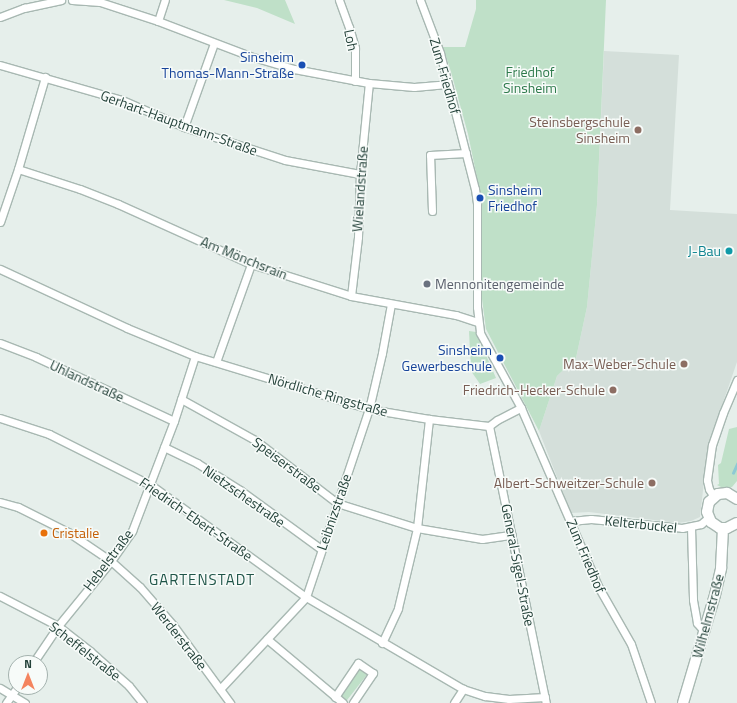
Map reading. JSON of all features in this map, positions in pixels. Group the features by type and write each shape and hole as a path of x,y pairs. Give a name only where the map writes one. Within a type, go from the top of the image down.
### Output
{"main road":[{"path":"736,496 723,493 714,497 707,508 708,518 714,524 724,528 731,527 737,523"},
{"name":"Wilhelmstraße","path":"683,703 715,595 721,568 724,528"}],"street":[{"path":"0,18 24,8 61,0"},
{"path":"72,0 100,2 158,21 214,43 281,66 369,83 414,87 447,84"},
{"path":"158,21 165,0"},
{"name":"Loh","path":"339,0 355,48 355,81"},
{"name":"Zum Friedhof","path":"420,0 440,52 466,153 477,204 478,322 480,333 521,408 599,588 631,644 652,703"},
{"path":"184,127 214,43"},
{"name":"Gerhart-Hauptmann-Straße","path":"0,65 122,100 184,127 284,160 360,174"},
{"path":"0,222 18,169 45,78"},
{"name":"Wielandstraße","path":"351,296 358,237 360,174 369,83"},
{"path":"432,210 430,155 466,153"},
{"name":"Am Mönchsrain","path":"18,169 80,189 118,204 251,264 351,296 456,315 478,322"},
{"path":"216,362 251,264"},
{"name":"Nördliche Ringstraße","path":"0,269 127,328 195,356 369,409 429,419 489,426"},
{"name":"Leibnizstraße","path":"220,690 306,597 369,409 382,353 391,304"},
{"name":"Uhlandstraße","path":"0,343 36,357 174,422"},
{"name":"Hebelstraße","path":"38,655 58,626 111,561 132,531 174,422 195,356"},
{"path":"714,497 709,489 707,480 711,451 723,413 737,380"},
{"name":"Speiserstraße","path":"182,399 255,440 338,503 416,528 482,539 512,535"},
{"path":"489,426 497,420 521,408"},
{"name":"Friedrich-Ebert-Straße","path":"0,418 49,434 151,485 306,597 382,643 463,689 485,696 509,699 545,700"},
{"path":"382,643 398,608 416,528 429,419"},
{"name":"General-Sigel-Straße","path":"489,426 545,700"},
{"name":"Nietzschestraße","path":"164,447 197,463 240,490 321,550"},
{"name":"Werderstraße","path":"0,502 18,507 68,532 111,561 140,587 173,624 230,703"},
{"name":"Kelterbuckel","path":"571,521 591,518 673,528 691,527 701,524 708,518"},
{"path":"691,527 693,600 697,623 704,631"},
{"name":"Scheffelstraße","path":"0,596 58,626 90,651 129,686 143,703"},
{"path":"267,639 340,701 358,664 373,673 353,703"},
{"path":"454,703 463,689"},
{"path":"6,703 12,695 25,703"}],"shaded area":[{"path":"604,51 679,55 670,210 737,214 737,362 708,446 700,517 691,521 678,523 589,512 571,513 539,431 557,376 576,358 587,307 597,205"}],"green space":[{"path":"224,0 285,0 295,24 257,8"},
{"name":"Friedhof Sinsheim","path":"476,0 606,0 597,205 587,307 576,358 557,376 539,431 486,329 482,299 482,202 468,134 443,47 465,47 476,9"},
{"path":"469,331 476,332 496,378 480,384 471,371"},
{"path":"737,427 737,481 732,487 725,489 717,485 719,484 718,465 721,463 729,429"},
{"path":"359,667 368,674 346,701 337,695"}],"waterway":[{"path":"733,473 737,464"}],"place":[{"name":"Sinsheim Thomas-Mann-Straße","path":"302,65"},
{"name":"Steinsbergschule Sinsheim","path":"638,130"},
{"name":"Sinsheim Friedhof","path":"480,198"},
{"name":"J-Bau","path":"729,251"},
{"name":"Mennonitengemeinde","path":"427,284"},
{"name":"Sinsheim Gewerbeschule","path":"500,358"},
{"name":"Max-Weber-Schule","path":"684,364"},
{"name":"Friedrich-Hecker-Schule","path":"613,390"},
{"name":"Albert-Schweitzer-Schule","path":"652,483"},
{"name":"Cristalie","path":"44,533"}],"district":[{"name":"GARTENSTADT","path":"202,580"}]}
